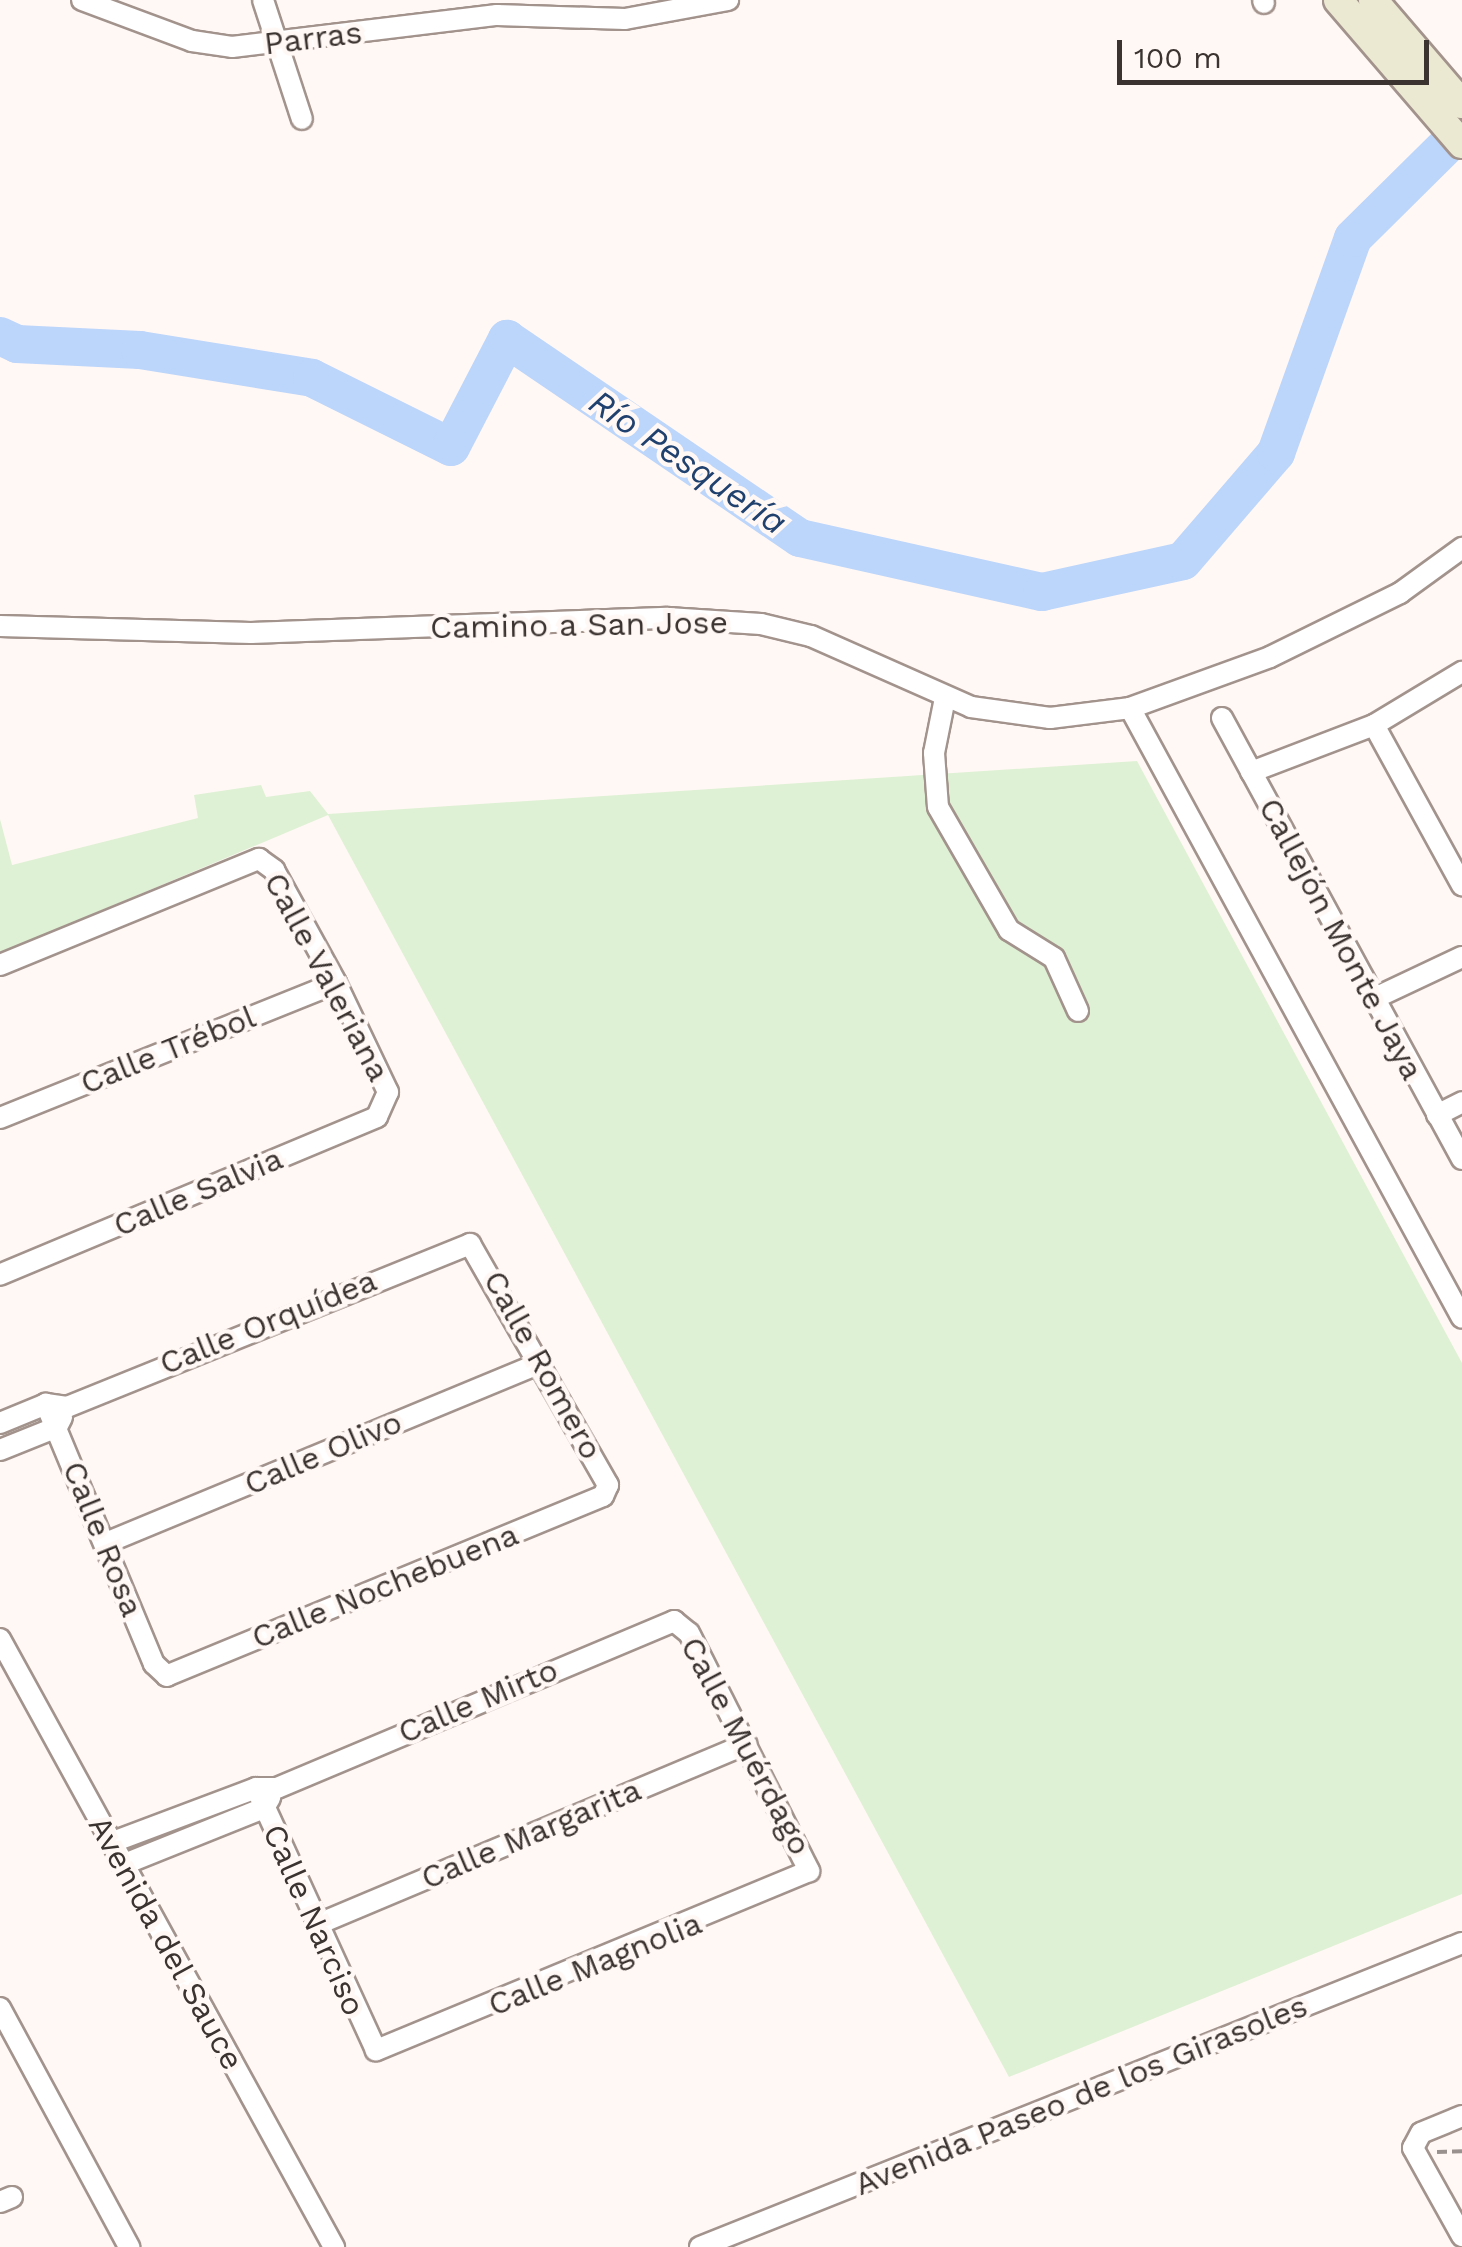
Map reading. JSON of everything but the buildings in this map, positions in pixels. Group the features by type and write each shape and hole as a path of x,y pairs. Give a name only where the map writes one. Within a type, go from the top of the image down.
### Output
{"street":[{"name":"Parras","path":"82,0 192,40 279,44 494,7 625,20 728,0"},
{"path":"264,0 302,119"},
{"path":"1338,0 1462,144"},
{"path":"1374,0 1462,104"},
{"name":"Camino a San Jose","path":"0,626 251,633 668,618 761,624 811,636 945,698 1003,716 1050,718 1130,708 1302,642 1400,593 1462,548"},
{"path":"1251,772 1374,724 1462,672"},
{"path":"945,698 934,753 938,806 1008,930 1054,958 1078,1011"},
{"path":"1130,708 1217,878 1462,1318"},
{"name":"Callejón Monte Jaya","path":"1222,718 1462,1159"},
{"path":"1374,724 1462,885"},
{"name":"Calle Valeriana","path":"0,965 260,860 274,870 336,983 378,1062 388,1099"},
{"path":"1373,1000 1462,957"},
{"name":"Calle Trébol","path":"0,1118 336,983"},
{"name":"Calle Salvia","path":"0,1275 377,1116 388,1099"},
{"path":"1436,1115 1462,1102"},
{"name":"Calle Romero","path":"470,1244 540,1363 607,1490"},
{"name":"Calle Orquídea","path":"0,1424 470,1244"},
{"name":"Calle Olivo","path":"106,1544 540,1363"},
{"path":"0,1450 57,1427 57,1405"},
{"name":"Calle Rosa","path":"57,1427 161,1674"},
{"name":"Calle Nochebuena","path":"161,1674 607,1490"},
{"name":"Calle Mirto","path":"122,1865 265,1795 666,1622 680,1623"},
{"name":"Calle Muérdago","path":"680,1623 810,1871"},
{"name":"Avenida del Sauce","path":"0,1638 334,2247"},
{"name":"Calle Margarita","path":"316,1925 746,1744"},
{"name":"Calle Mirto","path":"110,1843 265,1795"},
{"name":"Calle Narciso","path":"265,1795 316,1925 376,2050"},
{"name":"Calle Magnolia","path":"376,2050 810,1871"},
{"name":"Avenida Paseo de los Girasoles","path":"700,2247 1462,1943"},
{"path":"0,2008 130,2247"},
{"path":"1462,2116 1421,2134 1413,2148 1462,2236"}],"path":[{"path":"1434,2152 1462,2151"}],"green space":[{"path":"1137,761 1462,1363 1462,1894 1009,2077 328,815 0,953 0,819 12,865 198,818 194,795 261,785 266,797 310,791 328,814"}],"waterway":[{"name":"Río Pesquería","path":"0,336 17,344 140,350 312,378 451,447 507,339 800,538 1042,592 1183,561 1276,453 1353,238 1462,130"}]}
